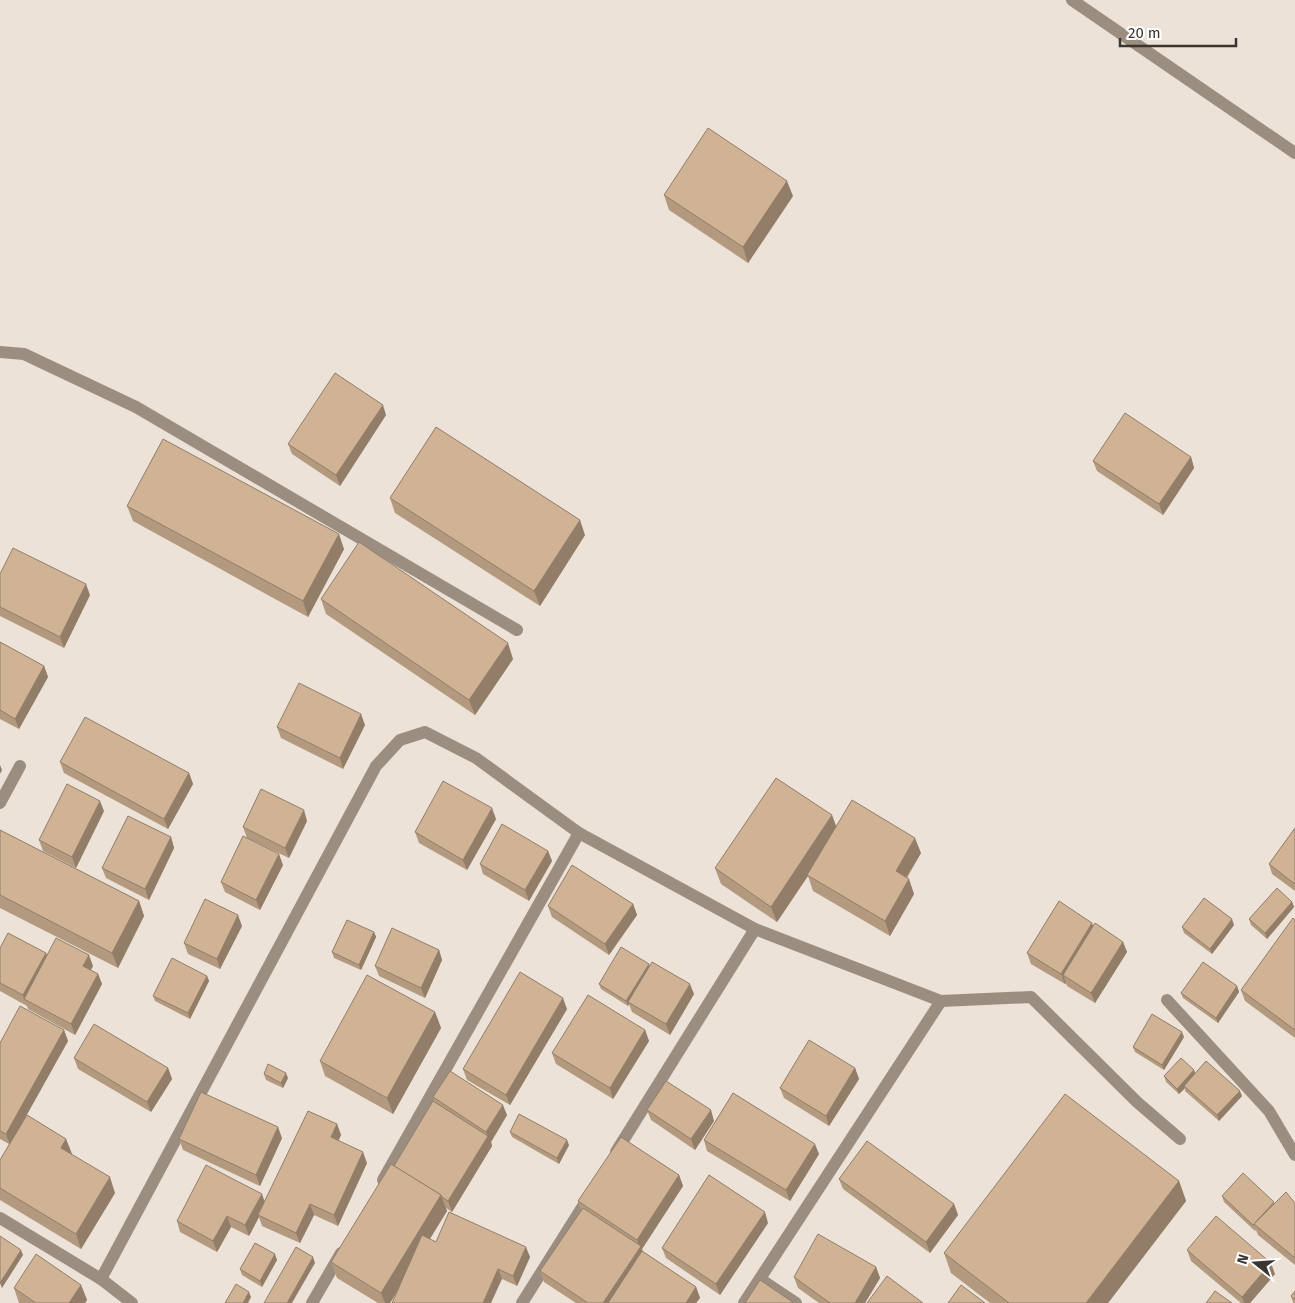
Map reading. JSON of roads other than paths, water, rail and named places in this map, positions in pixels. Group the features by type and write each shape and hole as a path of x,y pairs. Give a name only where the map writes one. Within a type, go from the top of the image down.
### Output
{"street":[{"path":"1072,0 1295,153"},
{"path":"0,352 24,354 136,407 517,630"},
{"path":"101,1280 376,766 400,740 424,732 476,758 578,833 755,929 941,1001 1031,997 1136,1102 1180,1139"},
{"path":"0,804 20,766"},
{"path":"375,1194 578,833"},
{"path":"610,1162 755,929"},
{"path":"1167,1000 1269,1112 1295,1155"},
{"path":"744,1303 941,1001"},
{"path":"522,1303 595,1187"},
{"path":"0,1218 101,1280 132,1303"},
{"path":"312,1303 346,1244"},
{"path":"760,1279 796,1303"}]}
